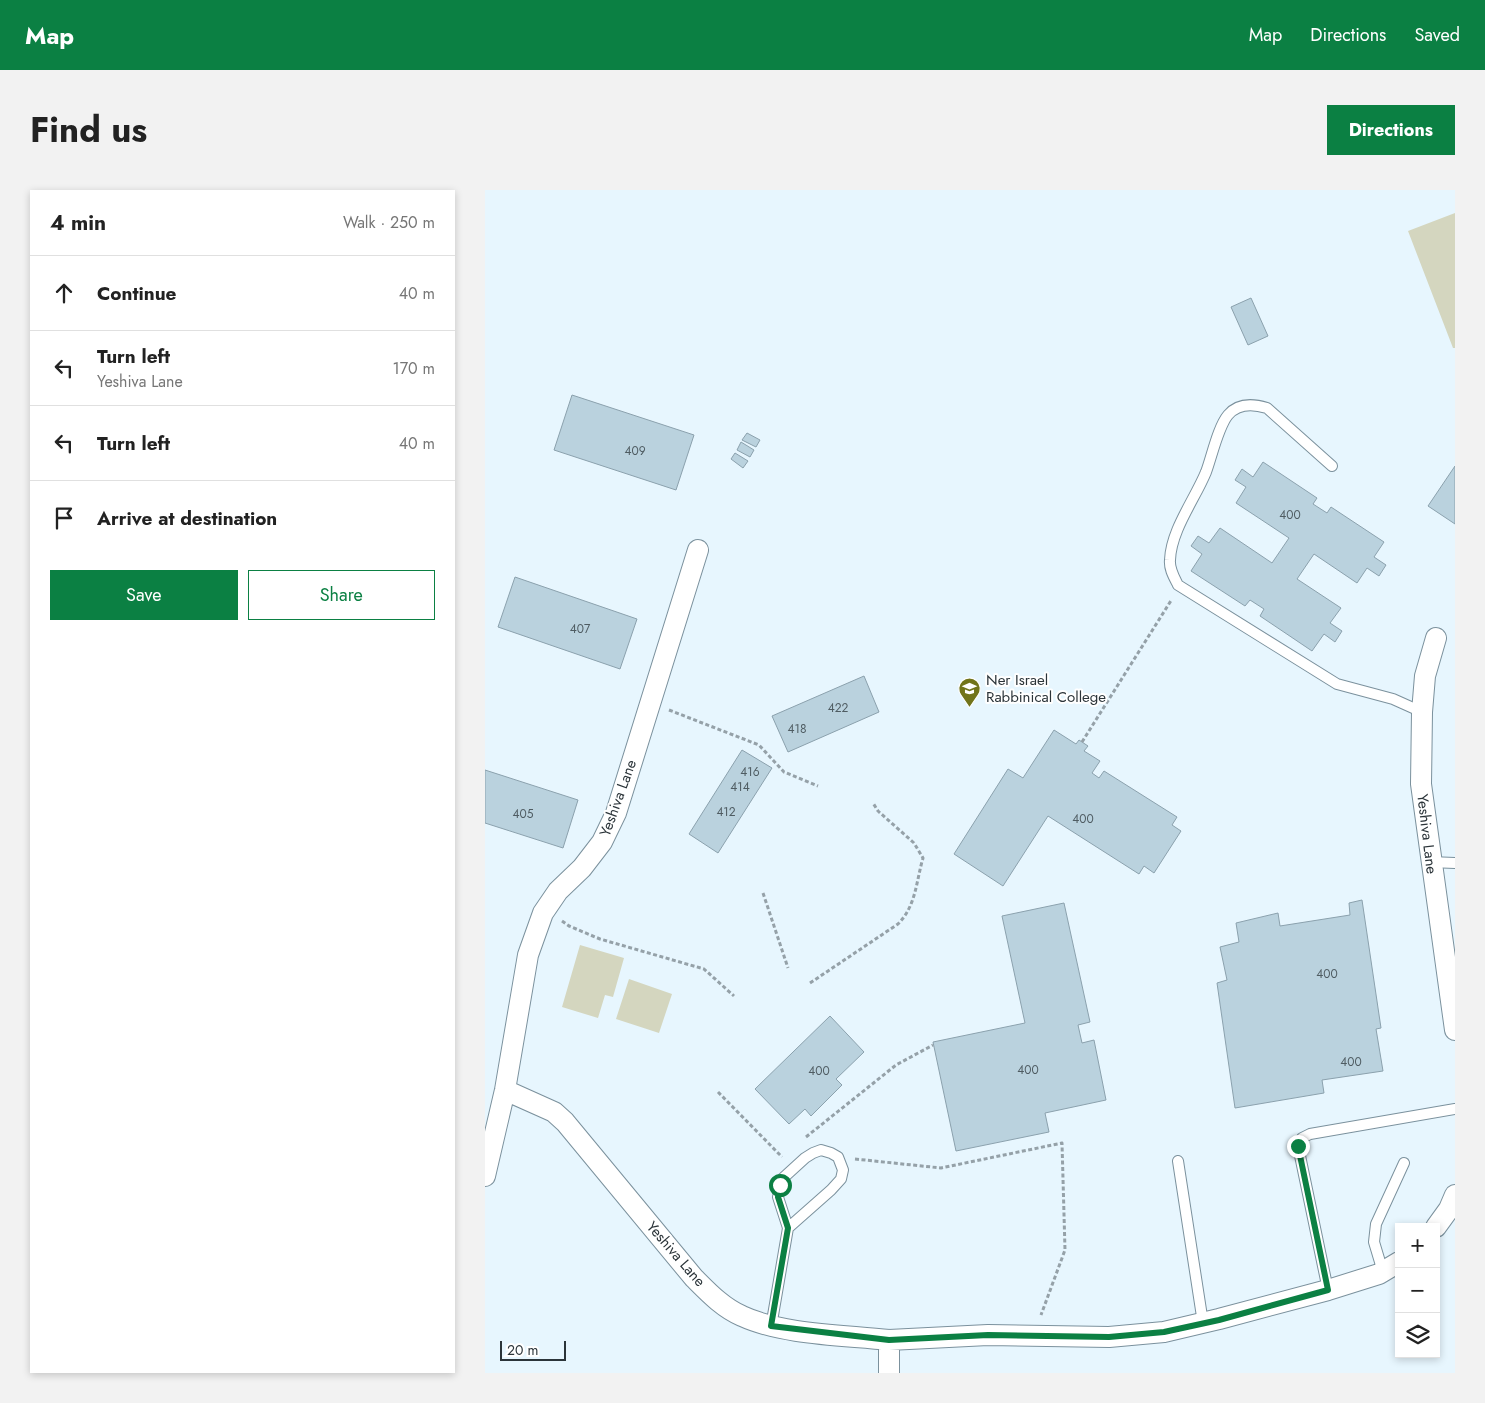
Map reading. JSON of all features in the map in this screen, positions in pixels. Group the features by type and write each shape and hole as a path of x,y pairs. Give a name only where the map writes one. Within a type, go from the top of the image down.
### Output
{"street":[{"name":"Yeshiva Lane","path":"485,1176 505,1090 528,955 545,909 582,868 602,842 616,813 698,550"},
{"name":"Yeshiva Lane","path":"1436,638 1425,676 1422,712 1421,784 1430,862 1455,1030"},
{"name":"Yeshiva Lane","path":"505,1090 554,1112 693,1278 715,1299 741,1316 771,1326 889,1340 988,1335 1109,1337 1164,1332 1328,1290 1391,1267"},
{"path":"1439,1223 1449,1210 1455,1195"},
{"path":"889,1340 889,1373"}],"lane":[{"path":"1333,466 1267,408 1255,404 1242,406 1228,414 1217,437 1206,472 1173,539 1169,561 1172,573 1180,586 1337,684 1393,699 1422,712"},
{"path":"1430,862 1455,863"},
{"path":"1328,1290 1298,1146 1302,1138 1310,1134 1455,1109"},
{"path":"771,1326 788,1228 778,1197 783,1179 813,1153 821,1150 831,1152 839,1157 843,1170 841,1179 788,1228"},
{"path":"1179,1160 1203,1323"},
{"path":"1391,1267 1374,1242 1376,1224 1404,1163"}],"path":[{"path":"1082,742 1180,586"},
{"path":"651,704 759,746 784,772 818,786"},
{"path":"810,983 898,924 907,915 913,900 923,858 914,843 878,811 873,802"},
{"path":"763,893 788,968"},
{"path":"545,909 569,926 600,939 704,969 734,996"},
{"path":"804,1139 896,1065 933,1045"},
{"path":"718,1092 781,1157 789,1151"},
{"path":"852,1159 941,1168 1062,1143 1065,1250 1039,1318"}],"green space":[{"path":"1455,213 1455,348 1453,348 1408,231"},
{"path":"580,945 624,958 613,997 605,995 598,1018 562,1007"},
{"path":"629,979 672,994 659,1033 616,1019"}],"building":[{"path":"1251,298 1268,336 1248,345 1231,307"},
{"path":"572,395 694,435 676,490 554,450"},
{"path":"747,433 760,440 756,447 742,440"},
{"path":"741,442 754,450 750,457 737,450"},
{"path":"735,453 748,461 743,468 731,459"},
{"path":"1263,462 1317,498 1313,504 1327,513 1331,507 1384,542 1374,557 1386,565 1379,576 1367,568 1357,583 1314,554 1297,579 1341,608 1330,623 1342,631 1335,642 1324,634 1312,651 1260,616 1264,609 1250,600 1245,606 1191,571 1202,554 1191,546 1198,536 1209,543 1220,528 1272,563 1289,538 1236,503 1246,487 1235,480 1242,469 1253,477"},
{"path":"1455,466 1455,524 1428,506"},
{"path":"515,577 637,619 620,669 498,627"},
{"path":"864,676 879,712 788,752 772,716"},
{"path":"1054,730 1076,744 1079,740 1088,746 1084,751 1100,761 1092,773 1099,778 1104,771 1177,817 1172,825 1181,831 1154,873 1144,866 1139,874 1048,816 1003,886 954,854 1008,769 1023,778"},
{"path":"742,750 772,768 718,853 689,834"},
{"path":"485,770 578,800 563,848 485,823"},
{"path":"1362,900 1381,1028 1376,1029 1383,1071 1322,1080 1324,1093 1235,1108 1217,983 1227,980 1220,947 1239,942 1236,923 1278,913 1280,926 1350,915 1349,903"},
{"path":"1064,903 1090,1022 1078,1025 1082,1043 1094,1040 1106,1100 1045,1113 1049,1132 956,1151 933,1042 1025,1023 1002,916"},
{"path":"830,1016 864,1052 836,1079 842,1085 811,1116 805,1109 789,1124 755,1089"}],"place":[{"name":"Ner Israel Rabbinical College","path":"970,708"}],"route":[{"path":"780,1185 778,1197 788,1228 771,1326 889,1340 988,1335 1109,1337 1164,1332 1219,1320 1328,1290 1298,1146"}]}
